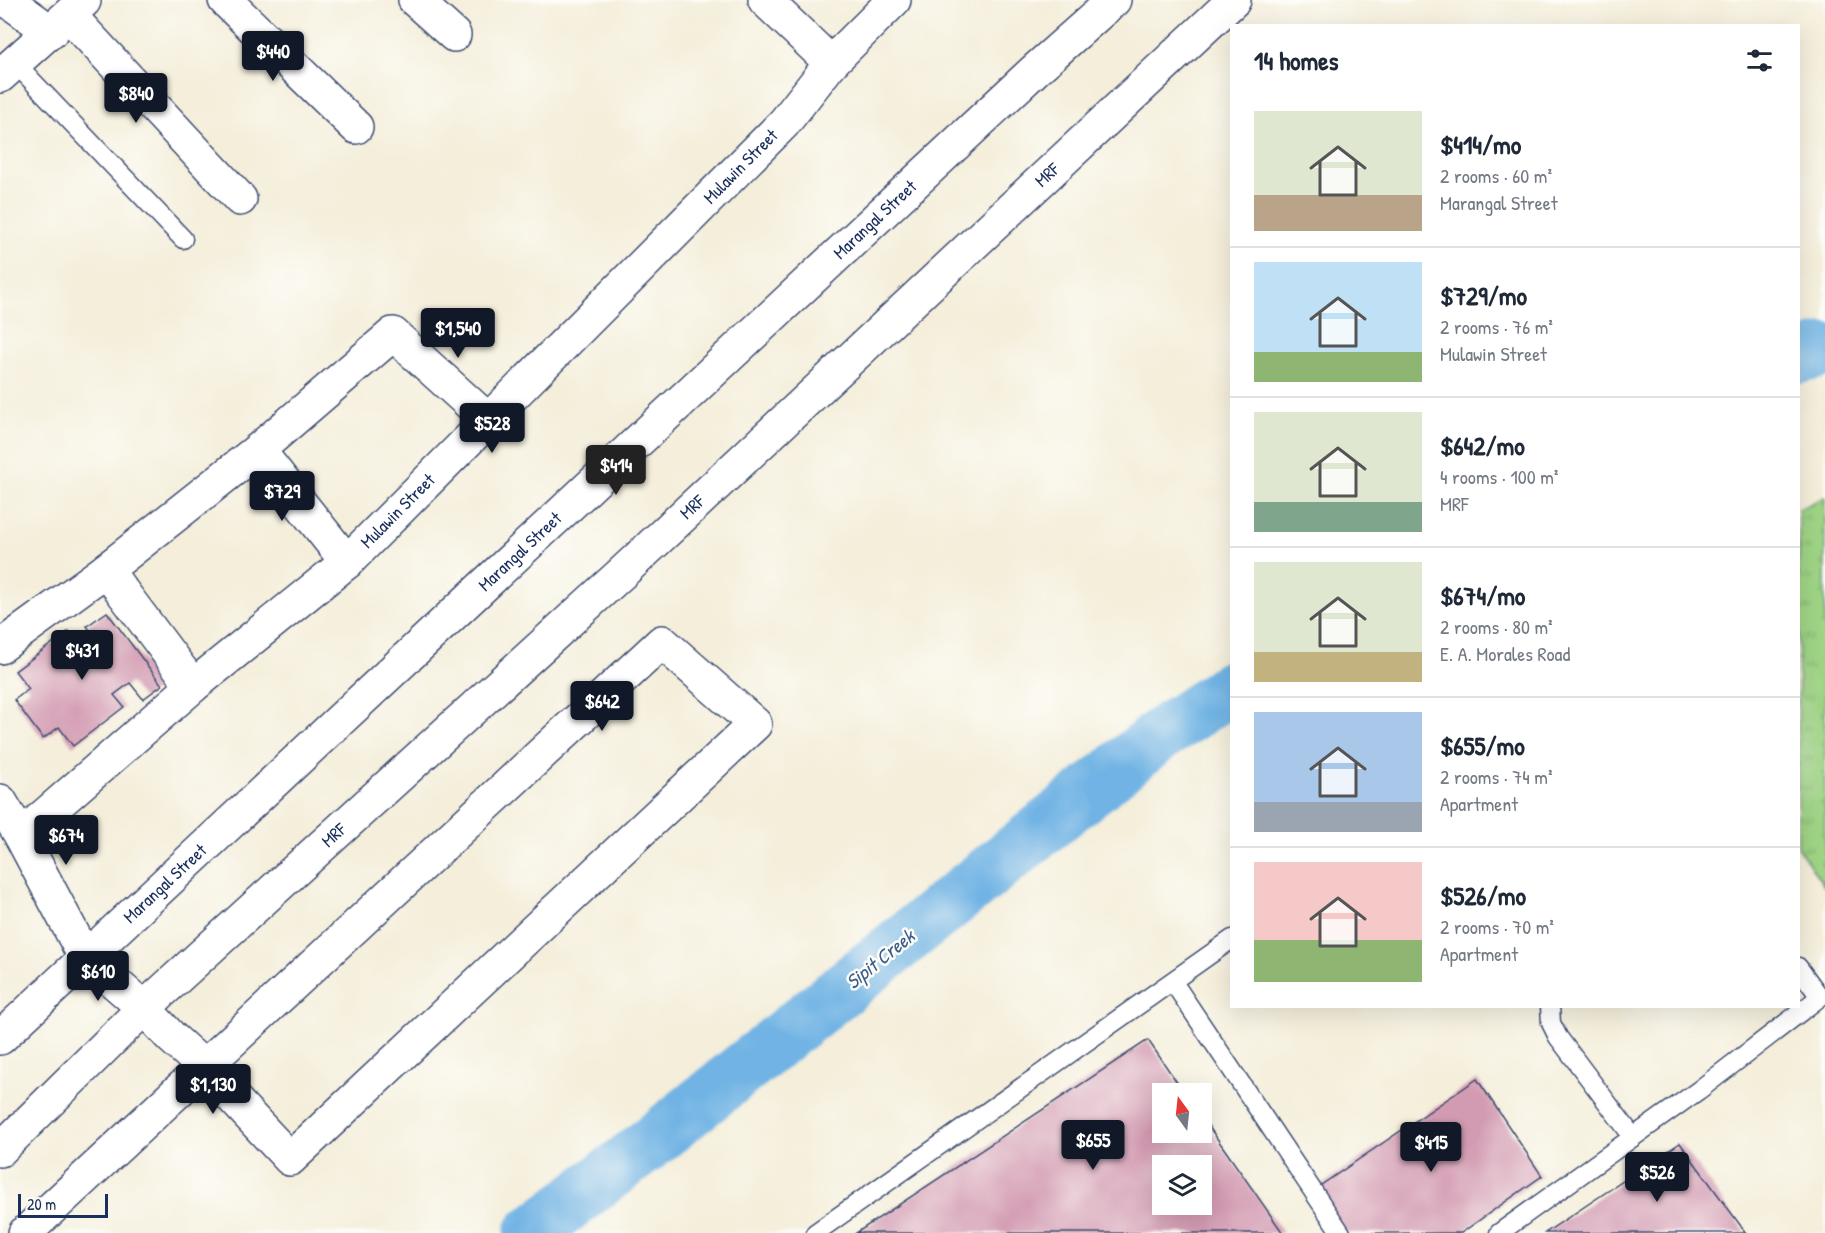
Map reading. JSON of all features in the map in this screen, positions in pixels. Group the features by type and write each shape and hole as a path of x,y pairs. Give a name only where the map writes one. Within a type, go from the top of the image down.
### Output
{"street":[{"path":"7,0 69,16 240,199"},
{"path":"225,0 356,127"},
{"path":"415,0 454,35"},
{"path":"765,0 831,63"},
{"name":"Mulawin Street","path":"21,836 193,686 347,562 784,123 831,63 894,0"},
{"name":"Marangal Street","path":"0,1038 1034,71 1114,0"},
{"name":"MRF","path":"0,1150 144,1008 623,572 1234,0"},
{"path":"8,70 69,16"},
{"path":"0,647 106,570 258,450 393,334 489,421"},
{"path":"258,450 347,562"},
{"path":"106,570 193,686"},
{"path":"0,801 85,957 144,1008 203,1066 290,1160 754,724 662,642 203,1066 25,1233"}],"lane":[{"path":"8,70 183,239"},
{"path":"815,1233 1230,940"},
{"path":"1499,1233 1822,1000 1800,970"},
{"path":"1173,981 1341,1233"},
{"path":"1550,1008 1551,1023 1558,1037 1633,1137"}],"green space":[{"path":"1825,497 1825,887 1800,851 1800,509"}],"building":[{"path":"107,612 162,685 143,699 130,683 114,695 124,707 73,746 59,727 43,739 14,700 29,689 15,671 69,631 81,646 94,636 87,626"},
{"path":"1148,1040 1177,1083 1152,1083 1152,1143 1212,1143 1212,1131 1283,1233 856,1233"},
{"path":"1477,1079 1542,1176 1461,1233 1332,1233 1308,1194"},
{"path":"1680,1143 1746,1233 1545,1233"}],"waterway":[{"name":"Sipit Creek","path":"1800,356 1825,350"},
{"name":"Sipit Creek","path":"531,1233 644,1148 1160,735 1230,688"}]}
